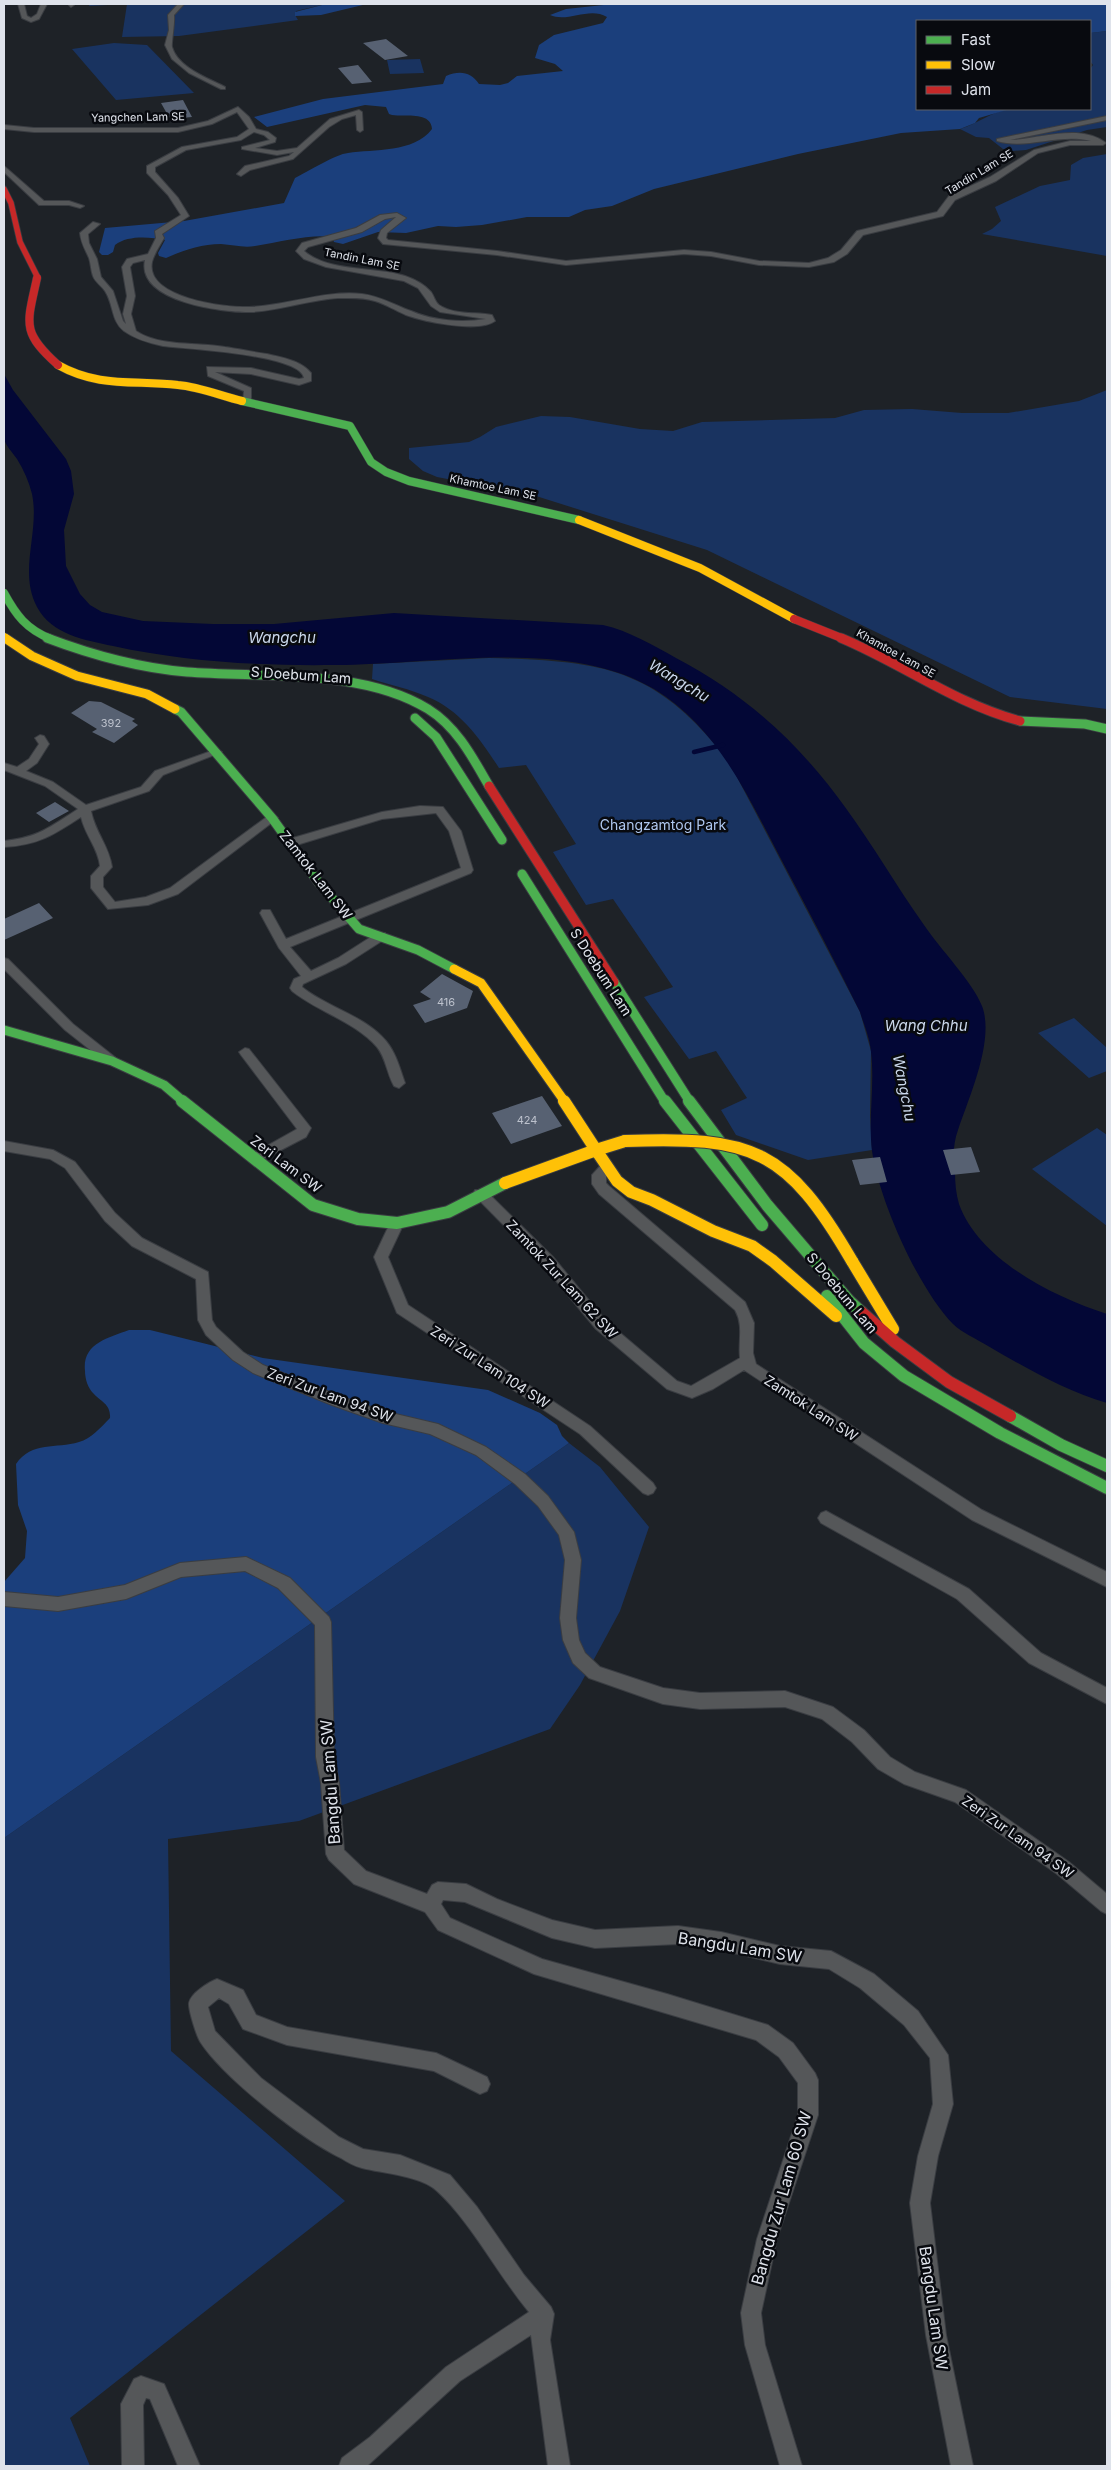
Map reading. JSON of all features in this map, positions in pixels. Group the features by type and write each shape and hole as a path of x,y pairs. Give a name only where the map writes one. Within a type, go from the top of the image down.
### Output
{"main road":[{"name":"Khamtoe Lam SE","path":"4,189 8,196 19,242 24,254 35,268 37,276 36,289 29,307 27,323 36,344 47,357 72,373 86,378 123,384 173,384 350,426 361,440 371,462 396,477 420,485 539,509 576,520 700,568 804,624 850,641 940,691 993,715 1021,721 1085,724 1107,728"},
{"name":"S Doebum Lam","path":"4,593 22,623 62,644 100,656 185,672 360,684 392,692 430,710 455,732 689,1101 767,1205 849,1301 895,1342 949,1382 1061,1445 1107,1466"},
{"name":"S Doebum Lam","path":"4,626 30,644 109,668 182,681 355,694 370,697 400,709 425,726 436,737 506,847"},
{"name":"Zamtok Lam SW","path":"4,637 32,656 77,676 146,694 181,712 272,818 319,883 359,929 418,950 481,983 570,1109 606,1169 616,1181 631,1192 652,1200 714,1231 752,1246 773,1260 850,1329"},
{"name":"S Doebum Lam","path":"516,863 667,1106 752,1215 772,1236"},
{"name":"Zeri Lam SW","path":"4,1030 112,1061 164,1086 313,1205 358,1219 397,1223 448,1212 496,1186 625,1141 672,1138 705,1141 747,1149 769,1158 799,1180 826,1215 895,1332 942,1371 949,1382"},
{"name":"S Doebum Lam","path":"805,1272 838,1308 850,1329 891,1365 937,1397 1053,1463 1107,1488"}],"street":[{"path":"21,4 24,17 30,20 37,19 41,15 44,4"},
{"path":"181,4 171,14 172,30 168,46 174,58 191,72 222,88"},
{"name":"Yangchen Lam SE","path":"4,127 34,130 178,130 210,123 238,109 247,118 253,130 266,133 274,141 244,148 277,152 300,148"},
{"path":"241,174 248,168 291,158 303,149 300,148 333,119 359,112 360,130"},
{"name":"Tandin Lam SE","path":"150,256 149,269 155,285 174,296 222,309 271,307 292,301 323,297 374,298 402,311 437,320 460,324 480,323 491,321 489,317 449,313 434,306 422,287 410,281 369,270 319,262 305,258 300,252 305,245 336,238 359,230 383,217 397,215 402,218 384,232 382,238 386,242 497,252 566,263 684,252 711,254 759,263 809,265 831,260 844,252 860,233 940,214 952,198 993,179 1036,151 1070,143 1103,143 1080,137 1052,137 1007,142 999,140 1105,117"},
{"path":"132,332 127,314 132,298 126,267 130,261 150,256 160,238 158,233 185,216 179,204 168,193 162,182 151,173 151,166 184,148 238,139 253,130"},
{"path":"4,168 15,181 32,190 42,202 68,203 80,206"},
{"path":"96,224 84,233 85,243 93,259 97,277 115,304 119,322 132,332 141,338 162,343 225,349 282,360 298,365 307,373 308,379 299,382 251,371 210,369 211,374 248,390 247,402"},
{"path":"17,772 33,761 44,744 40,738"},
{"path":"4,844 24,842 44,836 85,809 145,788 159,773 184,762 217,752"},
{"path":"4,766 49,784 85,809 89,828 104,853 106,867 97,876 97,888 112,906 148,901 174,891 272,818"},
{"path":"283,945 468,870 455,831 439,809 413,808 364,820 333,832 290,843"},
{"path":"266,913 283,945 300,968 309,976"},
{"path":"381,936 342,961 298,982 296,988 307,999 369,1032 388,1054 400,1083"},
{"path":"4,962 69,1027 112,1061"},
{"path":"245,1052 304,1128 301,1134 254,1159"},
{"name":"Zeri Zur Lam 94 SW","path":"4,1146 53,1154 70,1165 110,1217 137,1242 203,1276 205,1320 212,1331 258,1369 337,1401 383,1417 433,1428 481,1451 520,1479 543,1500 566,1532 573,1560 568,1618 571,1640 579,1658 594,1674 664,1696 700,1701 785,1699 827,1713 858,1736 884,1763 910,1778 960,1796 1063,1868 1107,1905"},
{"path":"606,1169 599,1175 599,1184 604,1190 740,1306 748,1320 747,1362"},
{"name":"Zamtok Zur Lam 62 SW","path":"480,1194 548,1261 601,1325 672,1385 692,1392 708,1386 747,1362"},
{"name":"Zeri Zur Lam 104 SW","path":"397,1223 382,1257 402,1309 585,1430 648,1488"},
{"name":"Zamtok Lam SW","path":"747,1362 758,1374 977,1515 1107,1580"},
{"path":"826,1518 963,1594 1035,1658 1107,1696"},
{"name":"Bangdu Lam SW","path":"4,1599 58,1604 126,1592 180,1570 246,1564 284,1583 323,1622 325,1757 330,1783 335,1854 360,1878 431,1905 438,1891 466,1893 492,1906 552,1929 595,1939 678,1935 721,1941 780,1955 831,1960 867,1981 911,2018 939,2054 943,2104 928,2156 920,2202 936,2335 962,2466"},
{"name":"Bangdu Zur Lam 60 SW","path":"431,1905 444,1924 540,1968 668,2003 761,2032 786,2050 808,2080 808,2115 767,2239 751,2313 755,2345 791,2466"},
{"path":"480,2084 436,2062 287,2036 250,2022 236,1997 217,1988 198,2004 207,2036 254,2085 332,2144 361,2158 400,2165 443,2182 470,2214 517,2282 544,2314 540,2340 559,2466"},
{"path":"350,2466 373,2450 412,2410 454,2373 544,2314"},
{"path":"133,2466 132,2404 141,2386 157,2391 189,2466"}],"green space":[{"path":"90,4 127,4 89,6"},
{"path":"127,4 326,4 296,11 295,15 298,20 179,36 122,37"},
{"path":"1107,31 1107,127 1087,130 1026,150 1012,151 1003,149 989,138 976,137 960,129 1004,110 1091,110 1091,68 1093,65 1091,62 1091,33"},
{"path":"114,43 147,45 194,93 116,100 72,49"},
{"path":"420,59 424,73 390,74 387,60"},
{"path":"1107,154 1107,256 982,234 992,229 1001,221 995,207 1040,186 1070,180 1071,165 1083,158"},
{"path":"1107,390 1107,709 1010,697 707,550 536,496 437,477 423,471 409,459 409,448 469,442 496,427 541,416 570,417 640,429 673,431 702,422 835,418 864,410 912,409 962,413 1008,413 1079,401"},
{"name":"Changzamtog Park","path":"489,658 564,662 596,667 624,676 651,688 677,706 702,730 729,762 860,1012 871,1051 870,1115 872,1150 808,1160 736,1135 721,1110 747,1098 716,1051 689,1059 644,997 673,987 613,899 586,905 553,852 576,844 526,765 499,768 469,727 450,710 421,694 372,679 373,664"},
{"path":"1074,1018 1107,1048 1107,1071 1089,1078 1038,1033"},
{"path":"1097,1128 1107,1135 1107,1226 1032,1169"},
{"path":"569,1443 600,1467 649,1527 620,1611 580,1685 550,1729 299,1821 168,1839 171,2051 345,2201 70,2418 90,2466 4,2466 4,1838"}],"shaded area":[{"path":"326,4 367,4 321,15 295,16 295,12"},
{"path":"613,4 1107,4 1107,31 1091,33 1091,20 916,20 916,110 1007,110 979,118 975,123 960,129 901,133 798,154 654,189 612,206 585,210 569,217 527,217 482,225 438,226 406,233 378,232 343,244 334,242 335,237 325,236 305,237 251,247 214,244 179,252 166,258 159,256 158,253 165,240 133,238 115,245 113,252 108,255 102,255 99,252 105,228 184,221 284,203 295,178 329,160 348,153 404,146 424,137 432,129 431,123 422,117 392,115 389,114 386,107 365,105 267,127 254,117 323,99 443,84 446,76 456,73 465,73 479,84 500,85 508,83 517,76 563,71 555,64 535,58 539,45 554,35 603,23 607,17 593,13 564,17 550,15 566,9"},
{"path":"129,1330 150,1330 263,1358 488,1390 540,1413 557,1425 562,1436 569,1443 4,1838 4,1582 25,1558 27,1531 18,1505 16,1464 29,1452 37,1449 70,1444 88,1438 110,1418 107,1406 88,1386 85,1362 92,1348 98,1343"}],"water":[{"name":"Wang Chhu","path":"4,374 13,390 66,459 71,471 74,494 64,530 66,566 80,594 90,605 102,612 143,621 213,624 274,624 394,613 603,625 641,639 701,672 748,704 790,741 827,784 855,821 924,925 971,986 982,1006 985,1020 983,1051 954,1145 955,1184 959,1204 969,1224 983,1242 1021,1274 1064,1298 1107,1314 1107,1403 1076,1392 1046,1378 965,1333 953,1324 927,1289 891,1218 876,1171 871,1139 871,1052 860,1012 743,787 713,743 696,723 654,689 619,673 581,663 540,659 498,658 335,665 279,665 224,662 140,651 91,641 60,630 43,616 37,607 29,580 34,508 32,494 22,467 7,446 4,438 2,415"}],"building":[{"path":"386,39 408,56 385,60 363,43"},
{"path":"358,65 372,82 352,84 338,68"},
{"path":"183,100 192,117 170,119 161,103"},
{"path":"89,701 101,702 135,719 132,721 138,725 114,743 92,732 97,729 71,713"},
{"path":"55,802 69,811 49,822 36,813"},
{"path":"39,903 53,918 4,940 4,919"},
{"path":"442,974 473,991 467,1008 425,1023 413,1005 431,999 420,992"},
{"path":"542,1096 562,1126 511,1144 492,1113"},
{"path":"971,1147 980,1172 951,1175 943,1150"},
{"path":"880,1157 887,1182 860,1185 852,1160"}],"waterway":[{"path":"694,752 723,745"}],"traffic: fast":[{"path":"242,401 350,426 371,462 386,472 409,481 437,489 579,520"},
{"path":"4,593 17,615 31,630 50,639 112,659 172,671 311,678 343,682 403,696 438,716 456,734 489,786"},
{"path":"175,709 181,712 272,818 319,883 359,929 418,950 454,969"},
{"path":"415,718 436,737 502,840"},
{"path":"1020,721 1085,724 1107,729"},
{"path":"522,874 667,1105 762,1225"},
{"path":"614,982 689,1101 767,1205 849,1301 861,1312"},
{"path":"4,1030 112,1061 164,1085 191,1109 313,1205 358,1219 397,1223 448,1212 505,1183"},
{"path":"827,1296 864,1343 904,1376 1000,1433 1107,1488"},
{"path":"1010,1416 1061,1445 1107,1466"}],"traffic: slow":[{"path":"58,365 72,373 102,381 186,386 242,401"},
{"path":"579,520 700,568 794,619"},
{"path":"4,637 32,656 77,676 147,694 175,709"},
{"path":"454,969 481,983 570,1109 596,1150 505,1183"},
{"path":"625,1141 668,1139 705,1141 736,1146 763,1156 787,1172 809,1194 830,1223 852,1261"},
{"path":"625,1141 596,1150 617,1181 631,1192 652,1200 713,1231 752,1246 773,1261 836,1316"},
{"path":"852,1261 893,1329"}],"traffic: jam":[{"path":"4,189 11,203 20,242 37,276 28,320 31,335 39,348 58,365"},
{"path":"794,619 851,642 975,707 1020,721"},
{"path":"489,786 614,982"},
{"path":"861,1312 895,1342 949,1382 1010,1416"}],"water label":[{"name":"Wangchu","path":"282,638"},
{"name":"Wangchu","path":"679,681"},
{"name":"Wangchu","path":"904,1088"}]}
